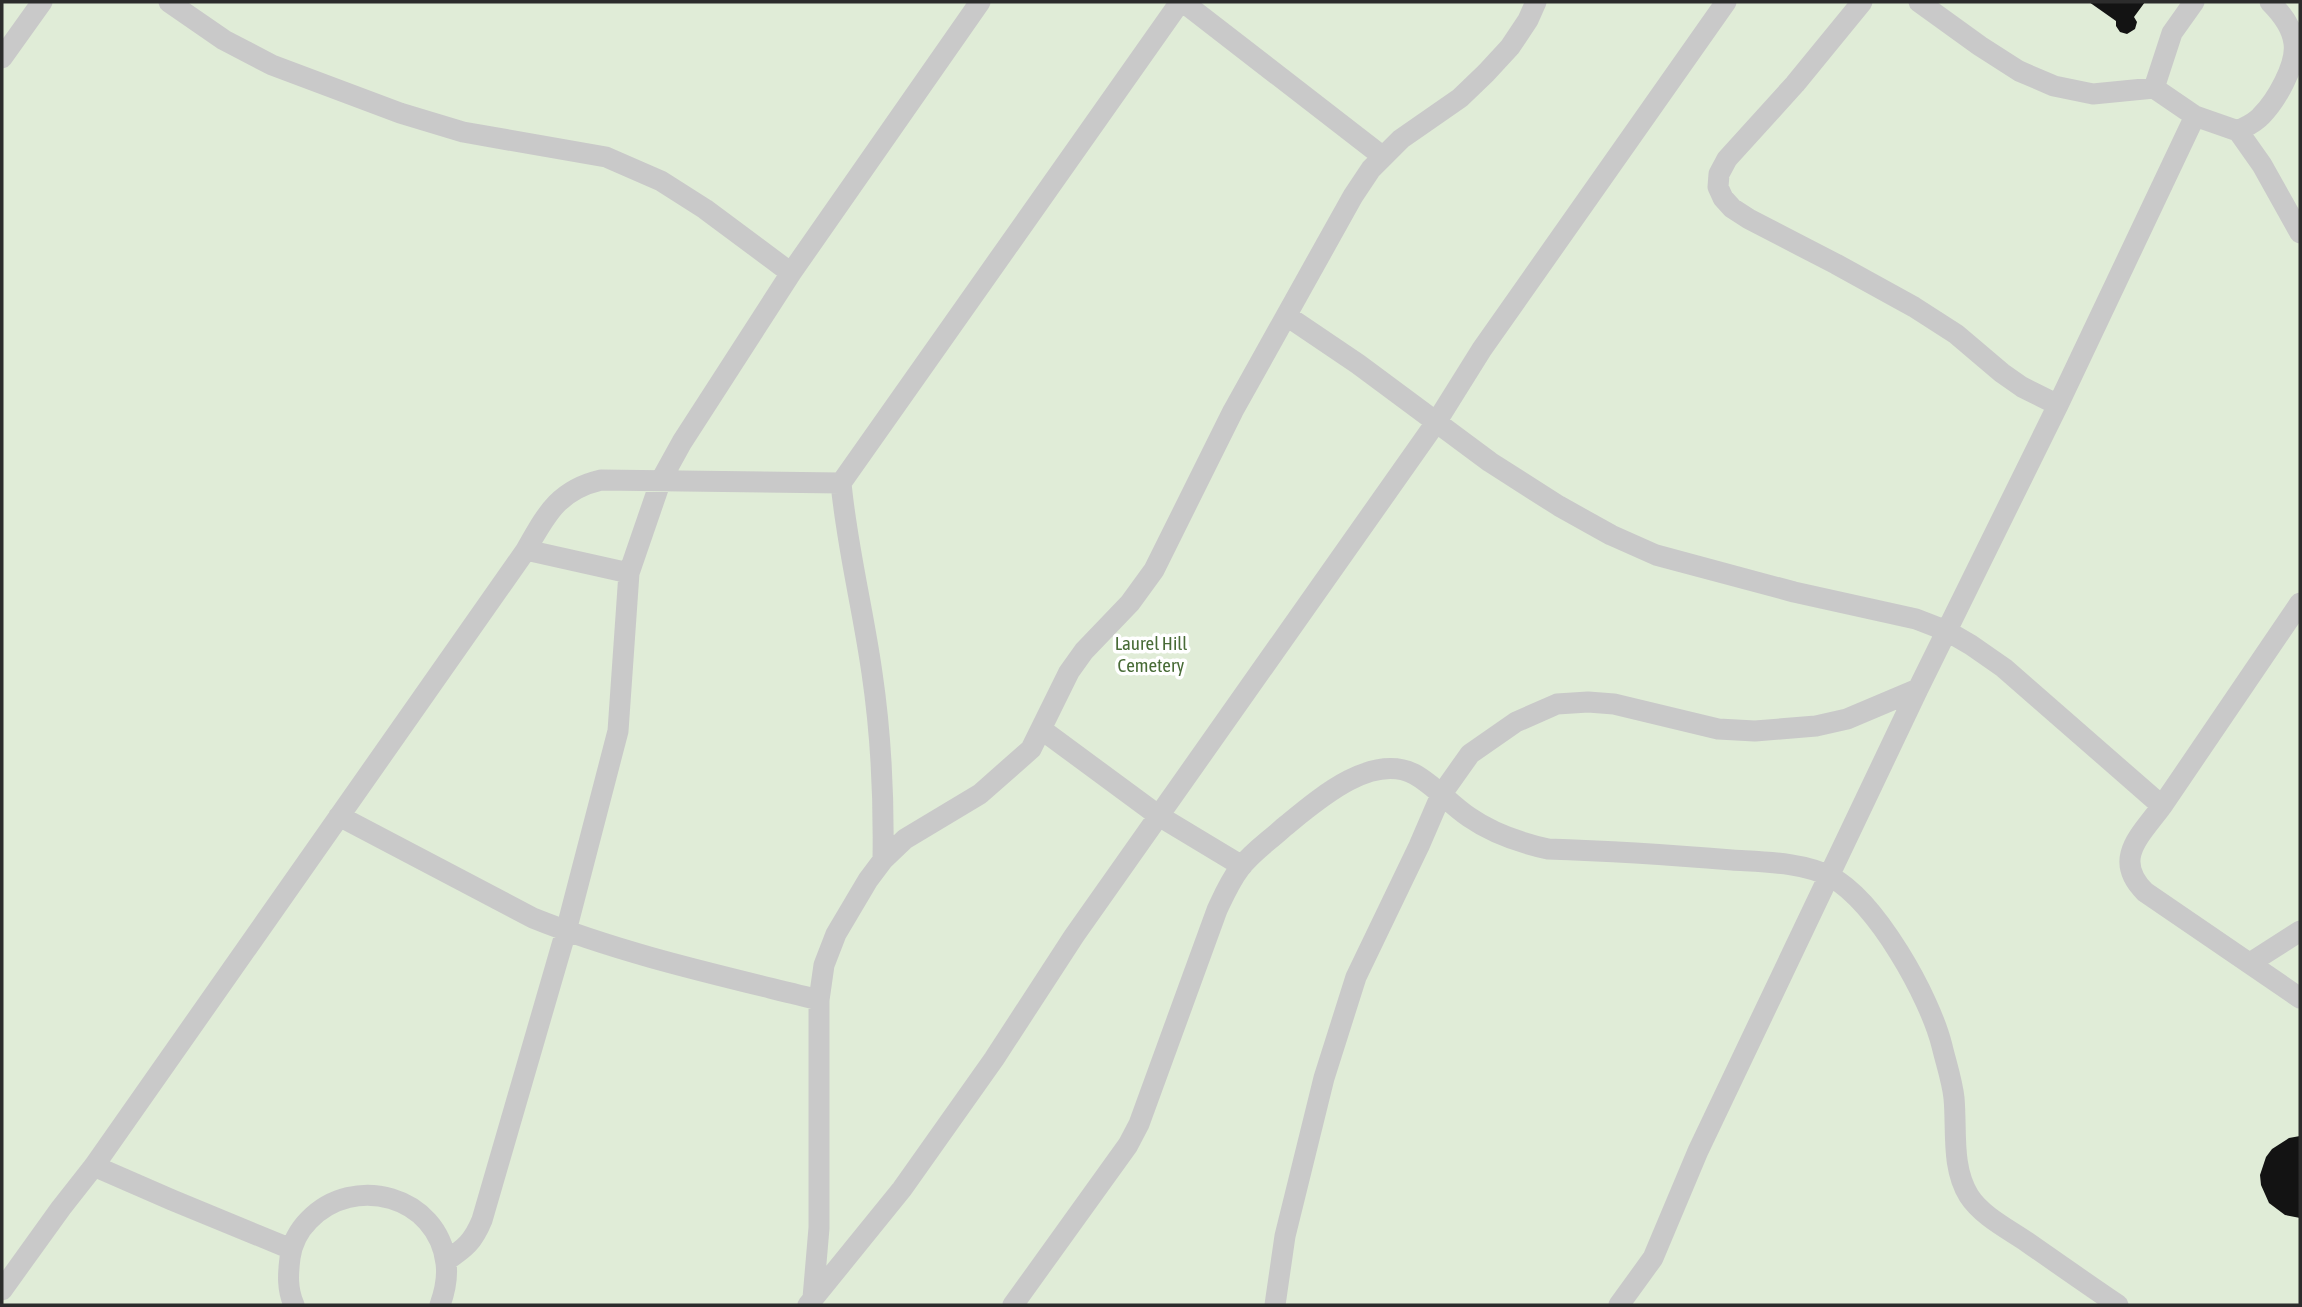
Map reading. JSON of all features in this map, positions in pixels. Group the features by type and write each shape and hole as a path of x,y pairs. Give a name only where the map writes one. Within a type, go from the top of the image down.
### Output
{"lane":[{"path":"2,58 42,2"},
{"path":"169,2 225,40 272,65 400,114 463,131 606,157 661,181 705,209 791,272"},
{"path":"446,1261 466,1248 482,1220 566,931 618,731 629,573 661,480 682,442 791,272 980,2"},
{"path":"883,860 881,772 872,675 845,527 841,483 1182,2 1382,156"},
{"path":"811,1302 819,1228 819,1000 824,965 836,934 868,880 883,860 905,839 980,794 1031,749 1069,672 1084,651 1130,603 1154,570 1205,463 1353,196 1382,156 1401,139 1460,98 1486,73 1510,47 1536,2"},
{"path":"811,1302 902,1189 993,1059 1074,936 1437,421 1482,349 1727,2"},
{"path":"1862,2 1727,159 1719,174 1718,187 1723,198 1749,219 1914,307 1956,334 2012,380 2058,405"},
{"path":"1919,2 2019,71 2054,86 2093,94 2154,88 2195,117 2238,131 2262,164 2300,233"},
{"path":"2154,88 2172,33 2194,2"},
{"path":"2238,131 2259,118 2277,96 2290,70 2295,44 2288,23 2270,2"},
{"path":"1619,1305 1653,1258 1698,1151 2195,117"},
{"path":"1287,316 1437,421 1490,462 1611,536 1656,555 1794,592 1916,619 1947,631 2004,668 2162,806"},
{"path":"2,1290 94,1166 526,550 556,502 582,484 623,478 841,483"},
{"path":"526,550 629,573"},
{"path":"2300,603 2140,836 2131,852 2128,866 2134,881 2145,892 2300,998"},
{"path":"1275,1305 1284,1236 1324,1078 1356,977 1441,795 1470,754 1516,722 1557,704 1614,704 1718,729 1765,731 1816,726 1847,719 1918,689"},
{"path":"1041,729 1159,816 1242,866"},
{"path":"1013,1305 1128,1145 1139,1124 1217,910 1242,866 1258,849 1321,797 1352,779 1376,771 1396,769 1416,775 1471,818 1505,836 1548,849 1761,862 1803,868 1829,876 1846,887 1884,930 1930,1010 1941,1041 1954,1096 1958,1162 1961,1177 1970,1196 1982,1210 2003,1226 2118,1305"},
{"path":"338,816 533,918 566,931 662,962 819,1000"},
{"path":"2250,963 2300,931"},
{"path":"94,1166 291,1248"},
{"path":"294,1305 287,1279 291,1248 302,1227 318,1211 338,1199 362,1194 385,1196 407,1205 425,1219 439,1239 446,1261 446,1284 440,1305"}],"green space":[{"name":"Laurel Hill Cemetery","path":"2,2 2300,2 2300,1305 2,1305"}],"building":[{"path":"2089,2 2145,2 2134,17 2137,22 2135,29 2127,34 2120,32 2116,21"},
{"path":"2300,1136 2300,1218 2285,1215 2269,1203 2261,1185 2260,1175 2272,1149 2289,1138"}]}
